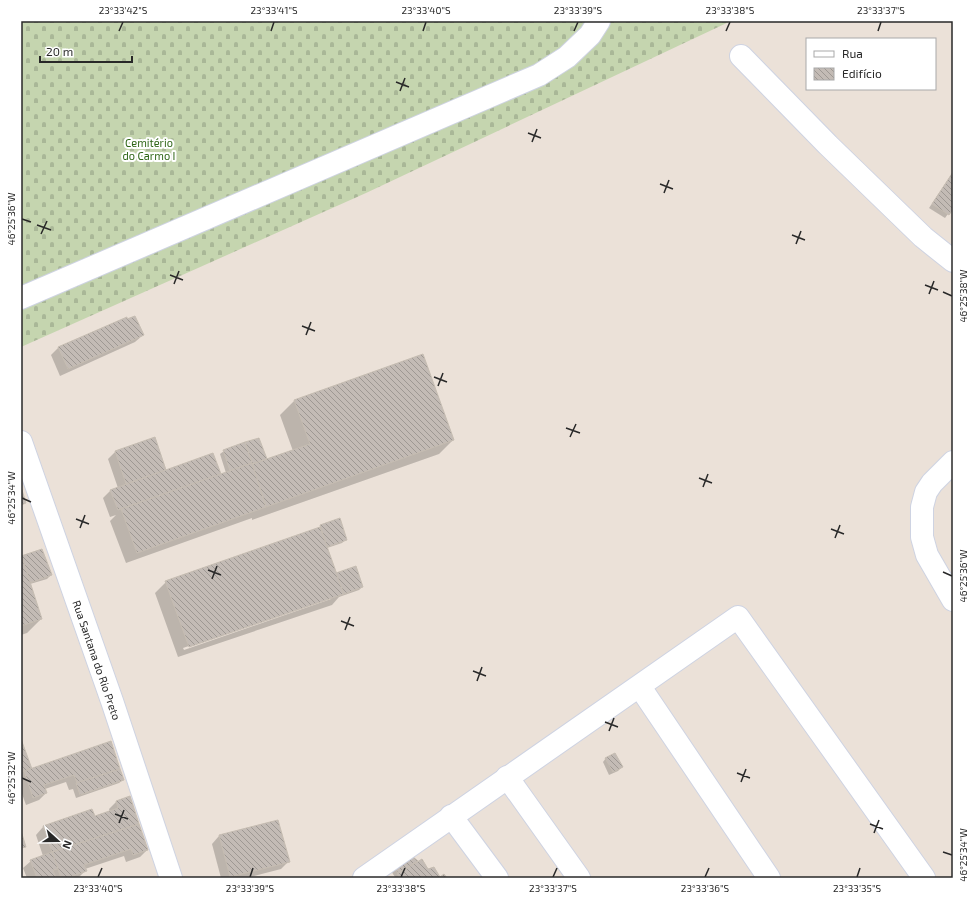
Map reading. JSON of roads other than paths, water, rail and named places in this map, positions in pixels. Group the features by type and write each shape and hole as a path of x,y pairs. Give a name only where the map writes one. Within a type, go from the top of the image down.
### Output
{"street":[{"path":"21,298 539,75 567,58 590,35 599,21"},
{"path":"741,56 828,145 923,237 953,261"},
{"name":"Rua Santana do Rio Preto","path":"22,450 112,701 171,878"},
{"path":"953,462 932,483 926,492 922,507 922,537 927,555 953,600"},
{"path":"364,878 507,777 640,687 738,617 924,878"},
{"path":"640,687 769,878"},
{"path":"507,777 579,878"},
{"path":"452,816 497,878"}],"park label":[{"name":"Cemitério do Carmo I","path":"149,148"}]}
